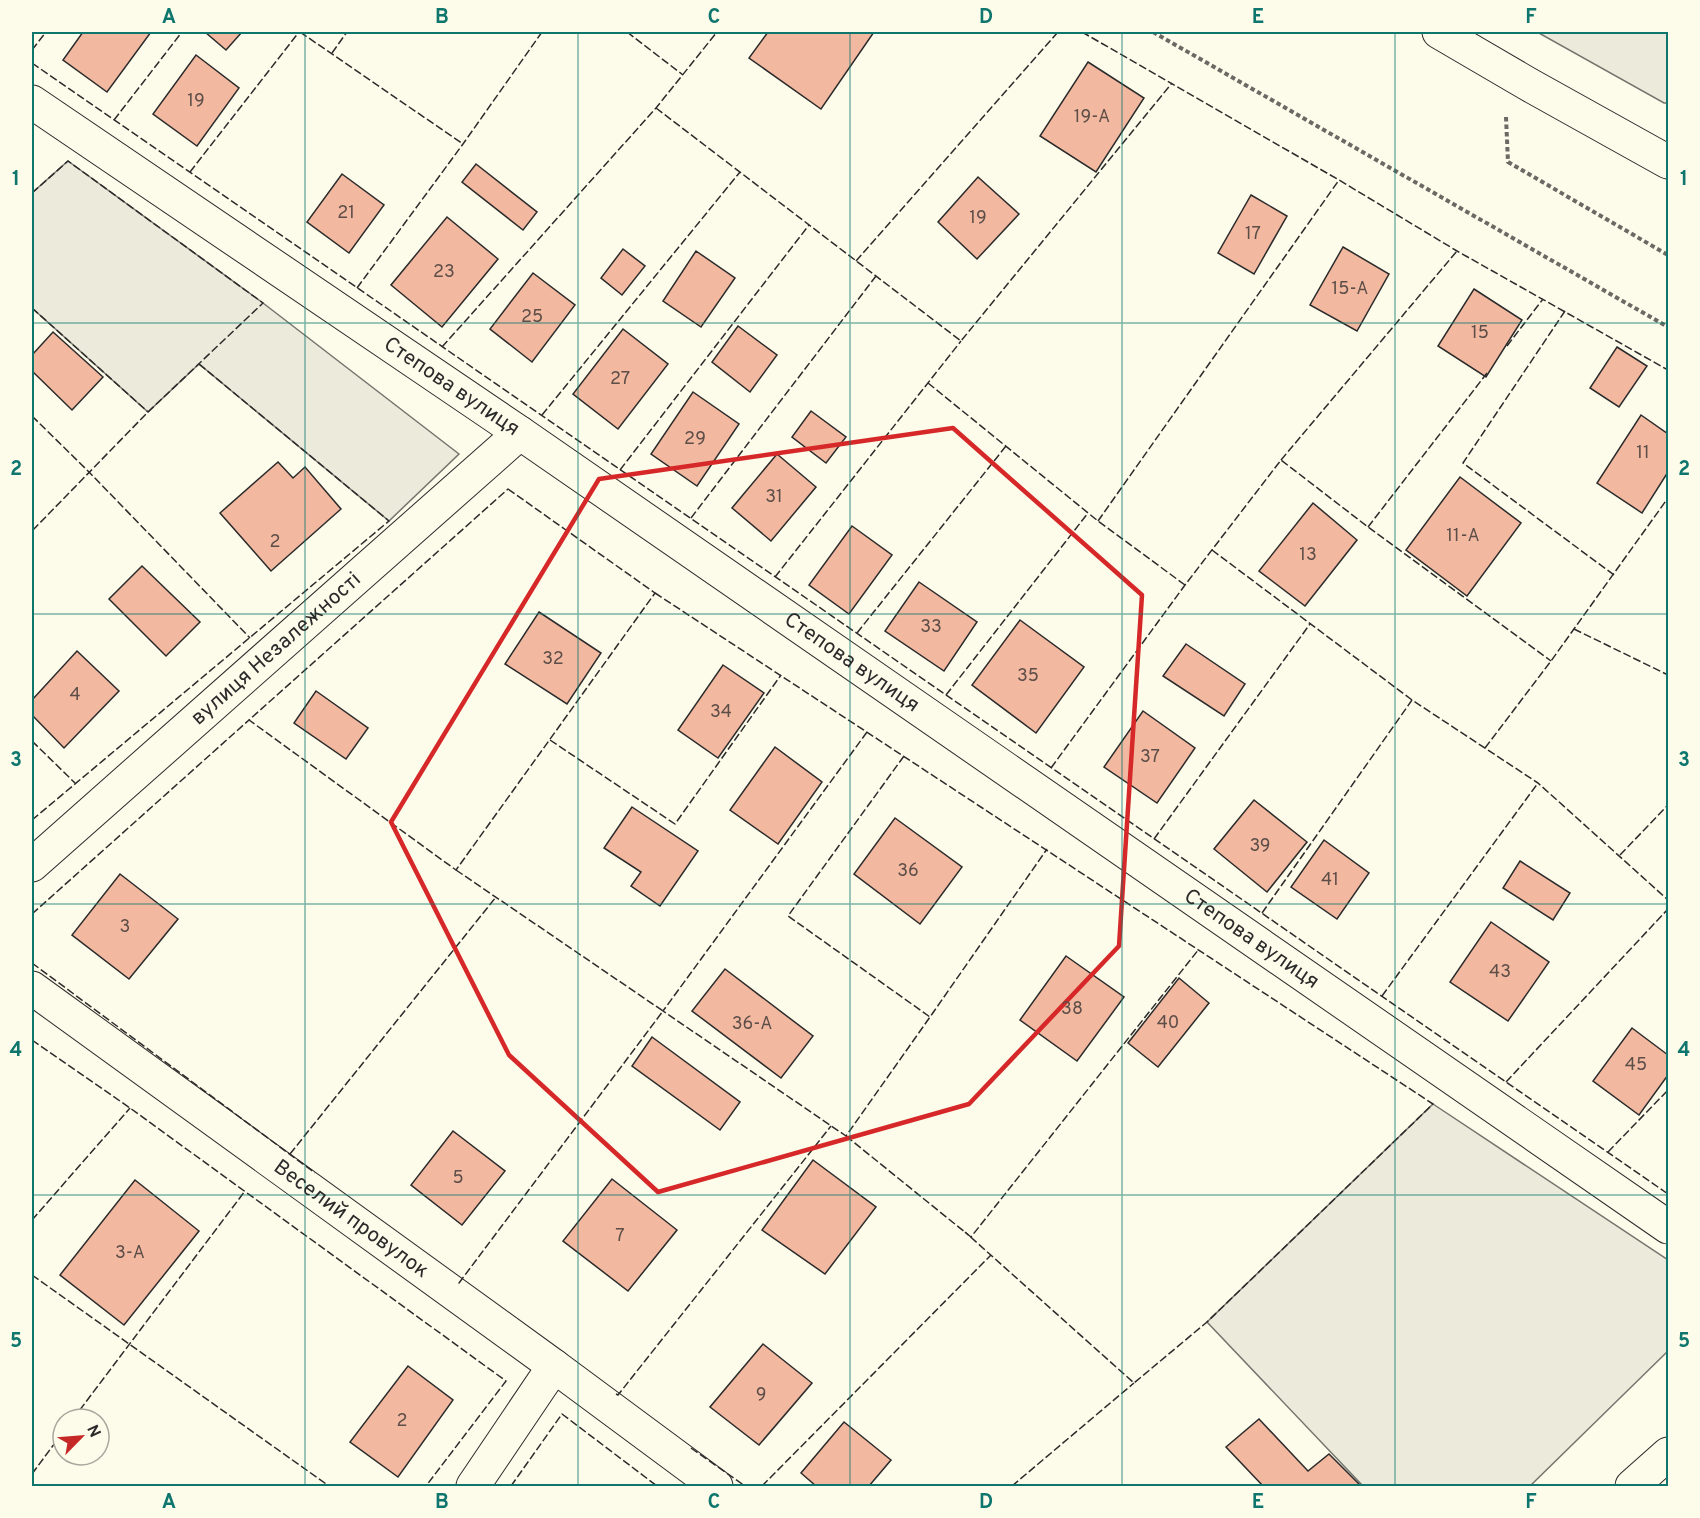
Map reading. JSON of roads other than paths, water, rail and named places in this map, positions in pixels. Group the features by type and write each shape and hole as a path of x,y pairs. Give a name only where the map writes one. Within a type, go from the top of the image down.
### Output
{"main road":[{"path":"1440,32 1668,162"},
{"name":"Степова вулиця","path":"34,107 520,433 1668,1227"},
{"name":"вулиця Незалежності","path":"32,865 520,433"},
{"name":"Веселий провулок","path":"32,988 716,1486"},
{"path":"473,1486 554,1366"},
{"path":"1632,1486 1668,1454"}]}
